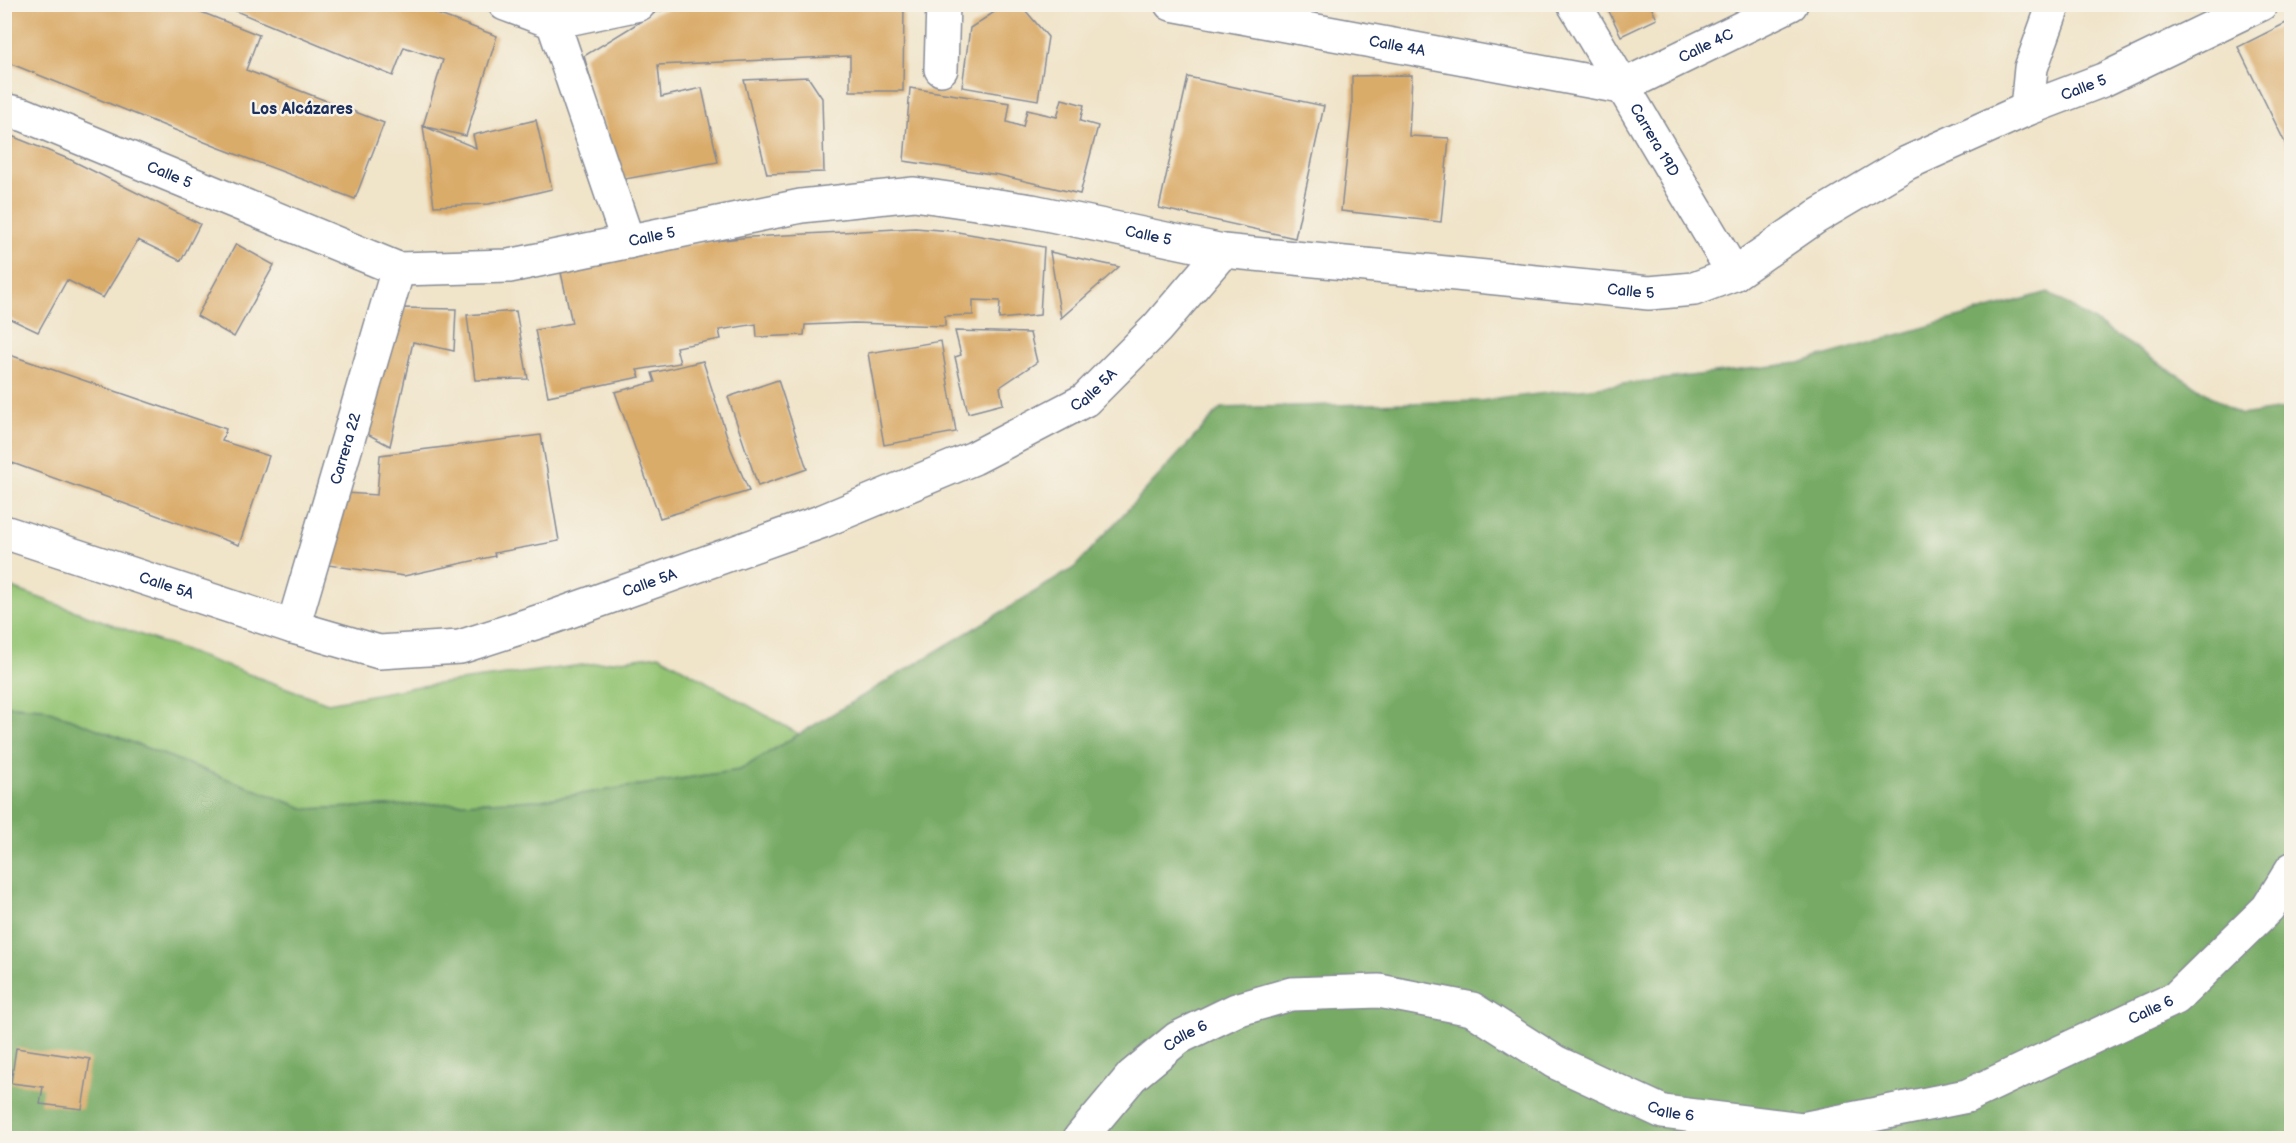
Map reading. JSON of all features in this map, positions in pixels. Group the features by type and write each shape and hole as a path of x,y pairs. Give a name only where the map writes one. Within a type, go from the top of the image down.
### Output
{"street":[{"path":"506,4 549,14 639,4"},
{"path":"941,69 943,4"},
{"name":"Calle 4A","path":"1171,4 1309,16 1621,87"},
{"name":"Carrera 19D","path":"1574,4 1621,87 1734,274"},
{"name":"Calle 4C","path":"1621,87 1791,4"},
{"path":"2027,109 2031,68 2054,4"},
{"name":"Calle 5","path":"4,110 25,115 398,269 509,266 801,206 914,194 1032,212 1223,251 1650,293 1694,289 1734,274 1816,217 1907,163 2027,109 2103,80 2261,4"},
{"path":"549,14 628,242"},
{"name":"Calle 5A","path":"4,532 293,627 379,652 460,647 553,617 823,521 974,458 1085,400 1157,328 1223,251"},
{"name":"Carrera 22","path":"293,627 398,269"},
{"name":"Calle 6","path":"1080,1138 1132,1076 1178,1038 1236,1010 1291,994 1379,991 1472,1009 1555,1062 1663,1112 1802,1130 1967,1096 2176,998 2268,908 2292,869"}],"green space":[{"path":"2048,292 2240,415 2291,408 2291,1138 5,1138 4,706 42,708 306,809 541,800 740,770 1074,568 1221,408 1480,401 1799,363"},
{"path":"4,585 328,703 414,687 659,655 799,734 740,770 541,800 306,809 42,708 5,705"}],"building":[{"path":"4,4 136,7 137,4 181,4 259,35 246,70 384,123 355,199 217,147 4,61"},
{"path":"219,4 410,4 497,36 466,136 423,126 443,60 404,47 393,76"},
{"path":"688,4 904,4 903,91 850,91 850,56 658,65 661,97 702,88 718,162 620,180 584,56 656,12"},
{"path":"1606,5 1650,5 1657,19 1621,36"},
{"path":"1002,7 1025,10 1048,37 1038,100 962,87 970,28"},
{"path":"2292,20 2292,157 2238,47"},
{"path":"1412,75 1409,136 1449,138 1441,222 1341,211 1352,109 1352,76"},
{"path":"808,77 822,98 824,172 767,174 744,80"},
{"path":"1188,77 1324,106 1295,238 1159,208"},
{"path":"910,88 1010,103 1007,122 1023,127 1027,110 1057,117 1062,99 1084,105 1080,121 1098,126 1080,194 999,175 904,161"},
{"path":"536,120 552,189 489,204 434,206 423,126 476,148 473,135"},
{"path":"4,133 71,160 200,224 181,261 138,240 103,298 67,280 38,332 4,316"},
{"path":"915,228 952,231 1044,247 1040,315 999,319 1000,301 973,300 973,315 945,316 945,326 854,323 805,325 804,335 757,337 756,324 719,330 721,339 676,347 680,363 637,370 640,377 548,396 535,330 572,323 560,268 704,242 751,237"},
{"path":"236,244 274,265 234,337 197,316"},
{"path":"1050,252 1119,267 1061,318"},
{"path":"400,308 456,309 454,351 413,342 390,446 358,429"},
{"path":"516,311 528,379 475,380 467,315"},
{"path":"955,331 1030,333 1037,362 1000,387 1003,404 968,413 955,357 961,355"},
{"path":"941,341 956,432 884,445 868,353"},
{"path":"4,353 226,429 222,441 269,456 239,545 4,460"},
{"path":"703,361 731,449 749,491 660,518 615,392 655,382 652,373"},
{"path":"778,380 807,469 758,486 728,397"},
{"path":"541,435 559,541 494,553 495,556 404,576 321,564 344,493 377,495 380,455"},
{"path":"16,1048 90,1059 82,1109 40,1104 43,1087 11,1083"}],"district":[{"name":"Los Alcázares","path":"302,108"}]}
